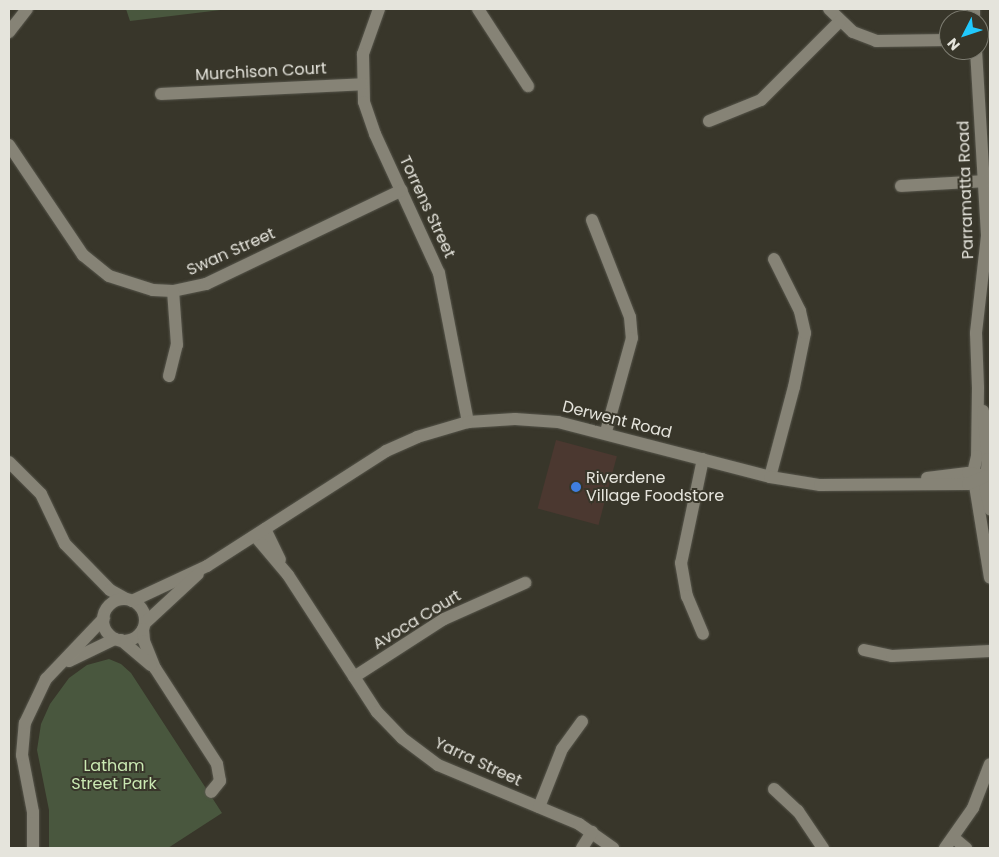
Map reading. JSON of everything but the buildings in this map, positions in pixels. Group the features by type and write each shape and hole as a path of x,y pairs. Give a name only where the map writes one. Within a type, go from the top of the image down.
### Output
{"street":[{"path":"9,32 27,9"},
{"name":"Torrens Street","path":"379,9 365,44 362,84 369,118 442,284 468,422"},
{"path":"478,9 528,86"},
{"path":"830,9 840,21 863,37 886,43 939,40"},
{"path":"709,121 760,100 840,21"},
{"name":"Parramatta Road","path":"977,60 987,236 976,333 978,388 988,459 977,477 989,559"},
{"name":"Murchison Court","path":"161,94 362,84"},
{"name":"Swan Street","path":"9,145 70,239 91,262 122,282 153,290 173,291 191,289 220,278 402,190"},
{"path":"901,186 985,181"},
{"path":"592,220 630,317 632,338 606,432"},
{"path":"770,477 802,356 805,333 800,311 774,259"},
{"path":"169,376 177,345 173,291"},
{"name":"Derwent Road","path":"129,600 207,566 386,451 425,434 468,422 515,419 551,421 606,432 770,477 820,485 905,483 977,477"},
{"path":"703,459 681,563 687,596 703,634"},
{"path":"9,462 41,494 59,537 99,579 142,610 144,641 154,668 216,764 220,781 211,792"},
{"name":"Parramatta Road","path":"977,477 990,509"},
{"name":"Yarra Street","path":"260,533 354,677 389,725 426,757 469,780 539,807 592,832 613,848"},
{"name":"Parramatta Road","path":"990,534 990,578"},
{"name":"Derwent Road","path":"144,626 207,566"},
{"path":"99,579 106,630 154,668"},
{"name":"Avoca Court","path":"354,677 444,619 525,583"},
{"path":"33,848 33,812 22,755 23,735 32,702 46,680 114,602 129,600"},
{"path":"60,666 118,640 133,639 144,626"},
{"path":"864,650 892,656 990,651"},
{"path":"539,807 562,749 582,721"},
{"path":"966,848 949,843 973,808 990,764"},
{"path":"774,789 798,810 823,848"},
{"path":"582,848 592,832"}],"shaded area":[{"path":"556,440 617,456 598,525 538,509"}],"green space":[{"path":"126,9 229,9 130,21"},
{"name":"Latham Street Park","path":"109,659 121,664 131,673 222,813 168,848 49,848 49,810 37,750 41,724 50,704 69,678 87,665"}],"place":[{"name":"Riverdene Village Foodstore","path":"576,487"}]}
